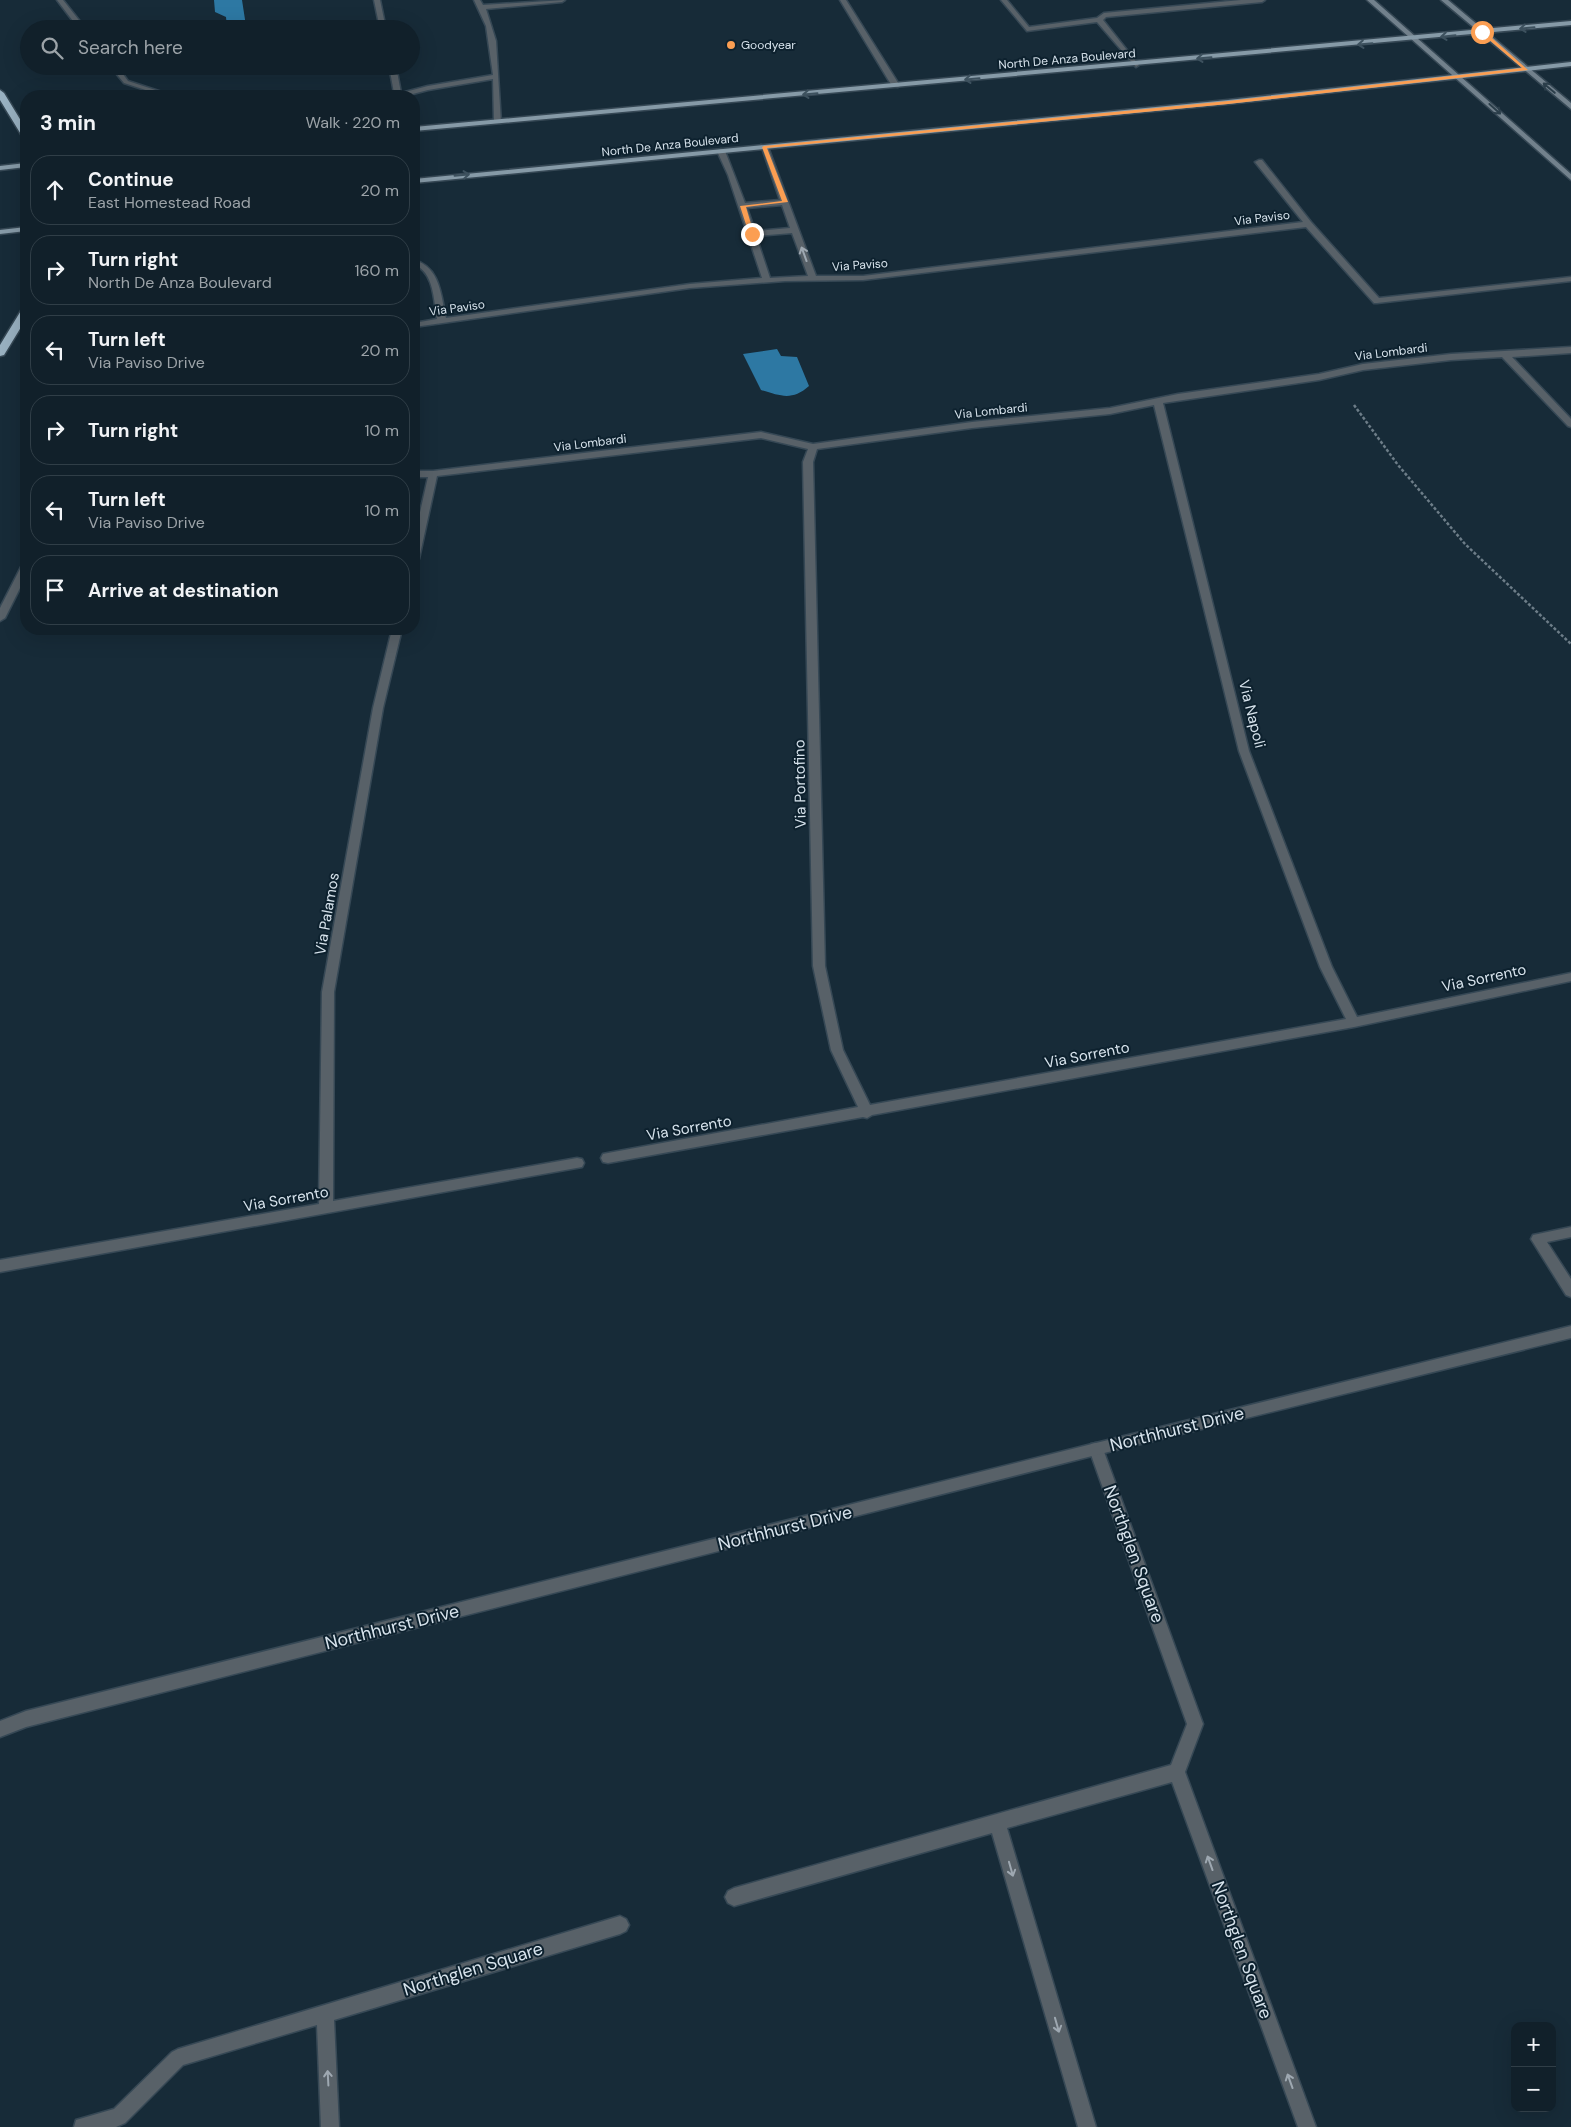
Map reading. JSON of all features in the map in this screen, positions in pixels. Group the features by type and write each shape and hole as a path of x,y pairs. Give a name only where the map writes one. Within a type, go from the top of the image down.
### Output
{"highway":[{"path":"0,93 20,126"},
{"path":"0,353 20,320"}],"main road":[{"path":"1370,0 1571,178"},
{"path":"1444,0 1571,108"},
{"name":"North De Anza Boulevard","path":"420,128 1414,39 1571,23"},
{"name":"North De Anza Boulevard","path":"420,180 1458,78 1571,64"},
{"path":"0,168 20,166"},
{"path":"0,232 20,230"}],"street":[{"path":"60,0 76,20"},
{"path":"377,0 381,20"},
{"path":"477,0 483,7 492,33 498,121"},
{"path":"483,7 562,0"},
{"path":"843,0 896,86"},
{"path":"1004,0 1027,28 1099,20 1104,15 1262,0"},
{"path":"1099,20 1136,64"},
{"path":"120,75 126,82 151,90"},
{"path":"393,75 395,90"},
{"path":"420,91 495,77"},
{"path":"764,147 813,278"},
{"path":"721,151 743,206 767,280"},
{"name":"Via Paviso","path":"1259,162 1308,224 1377,301 1571,279"},
{"path":"743,206 785,202"},
{"name":"Via Paviso","path":"420,324 690,286 767,280 863,278 1308,224"},
{"path":"752,234 795,230"},
{"path":"420,263 430,271 442,321"},
{"name":"Via Lombardi","path":"420,474 434,474 761,435 813,447 972,425 1110,412 1363,367 1451,357 1571,350"},
{"path":"1504,354 1571,424"},
{"name":"Via Napoli","path":"1158,402 1244,751 1326,967 1354,1022"},
{"name":"Via Portofino","path":"813,447 808,462 820,966 837,1050 867,1113"},
{"path":"420,534 434,474"},
{"path":"0,618 20,579"},
{"name":"Via Palamos","path":"326,1208 328,992 378,708 396,635"},
{"name":"Via Sorrento","path":"608,1158 867,1113 1354,1022 1571,976"},
{"name":"Via Sorrento","path":"0,1266 577,1163"},
{"path":"1571,1232 1538,1238 1571,1291"},
{"name":"Northhurst Drive","path":"0,1729 36,1717 1096,1449 1571,1332"},
{"name":"Northglen Square","path":"1096,1449 1195,1724 1177,1772 1307,2127"},
{"path":"734,1897 1177,1772"},
{"path":"997,1822 1087,2127"},
{"name":"Northglen Square","path":"325,2014 620,1925"},
{"path":"83,2127 119,2117 178,2058 325,2014 330,2127"}],"path":[{"path":"1332,374 1398,465 1466,544 1571,644"}],"water":[{"path":"214,0 242,0 245,20 226,20 226,17 215,12"},
{"path":"777,349 781,356 797,357 809,386 803,391 786,396 761,390 743,354"}],"place":[{"name":"Goodyear","path":"731,45"}],"route":[{"path":"752,234 743,206 785,202 764,147 1094,116 1412,83 1526,69 1482,32"}]}
